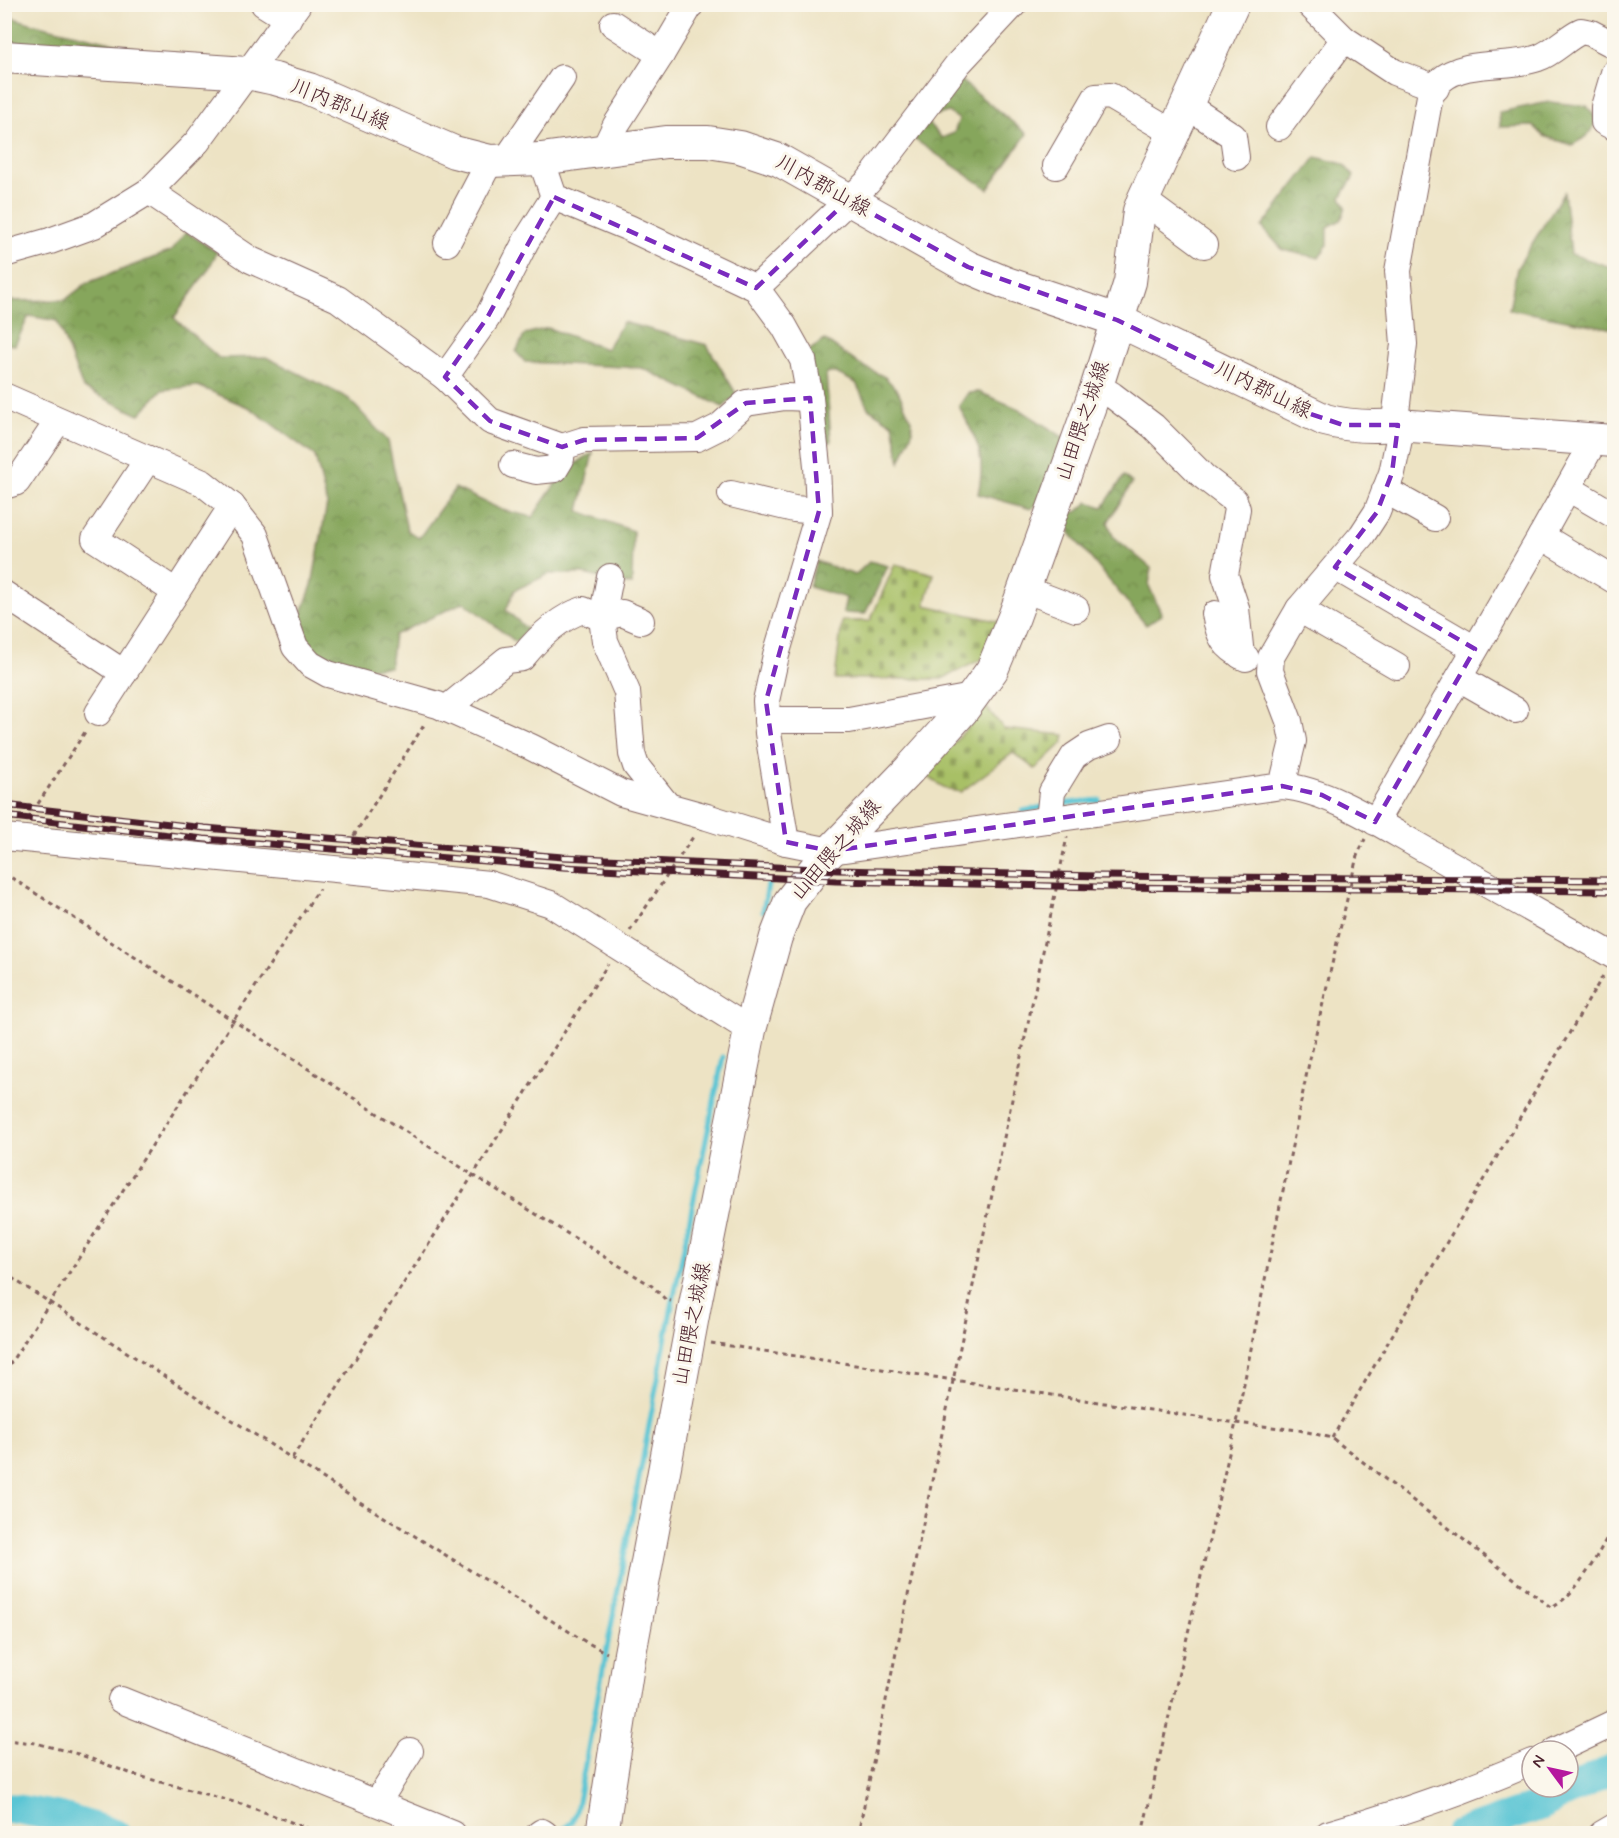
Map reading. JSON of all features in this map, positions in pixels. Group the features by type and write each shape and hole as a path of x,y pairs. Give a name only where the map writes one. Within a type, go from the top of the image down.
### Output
{"main road":[{"name":"山田隈之城線","path":"602,1833 629,1659 689,1340 750,1030 776,937 789,901 831,851 909,770 972,697 992,670 1024,589 1097,386 1130,282 1139,211 1233,4"},
{"name":"川内郡山線","path":"4,57 247,73 309,89 454,152 498,161 541,159 666,142 708,142 740,147 779,160 968,267 1006,283 1117,320 1325,420 1363,427 1398,425 1604,441"}],"street":[{"path":"4,254 94,225 149,191 197,142 293,12 264,4"},
{"path":"604,150 616,125 691,4"},
{"path":"756,288 868,182 958,64 1014,4"},
{"path":"1309,4 1344,39 1394,72 1436,88"},
{"path":"613,24 661,55"},
{"path":"1282,786 1293,741 1289,721 1270,671 1271,657 1299,609 1377,512 1394,462 1399,439 1396,412 1404,344 1398,271 1430,96 1440,81 1459,71 1539,58 1581,31 1591,33 1614,45"},
{"path":"1279,127 1344,39"},
{"path":"1614,73 1604,107 1604,122 1614,127"},
{"path":"447,243 498,161 562,78"},
{"path":"1056,166 1096,97 1110,96 1173,133"},
{"path":"1186,105 1233,136 1236,157"},
{"path":"541,159 554,197 629,228 756,288 784,326 802,360 810,398 819,511 776,655 766,701 786,842"},
{"path":"149,191 251,260 338,299 445,377 490,421 562,447 584,440 697,438 719,427 746,403 785,398 810,398"},
{"path":"445,377 488,318 526,241 554,197"},
{"path":"1143,200 1204,244"},
{"path":"1097,386 1153,426 1204,477 1234,500 1238,509 1225,575 1236,608 1241,656"},
{"path":"4,396 203,483 232,506 255,535 295,647 310,664 328,674 442,707 531,747 621,793 707,816 786,842 831,851 1055,812 1282,786 1301,788 1378,816 1611,961"},
{"path":"4,486 17,482 58,420"},
{"path":"1378,816 1568,488 1604,441"},
{"path":"513,465 536,471 555,469 561,459 562,447"},
{"path":"148,459 95,539 176,592"},
{"path":"1568,488 1614,515"},
{"path":"1385,490 1435,518"},
{"path":"731,494 794,509 819,511"},
{"path":"98,713 232,506"},
{"path":"1541,536 1614,580"},
{"path":"1335,567 1475,649"},
{"path":"610,577 602,618 605,642 627,692 632,754 636,766 668,806"},
{"path":"1024,589 1076,609"},
{"path":"4,594 124,673"},
{"path":"1299,609 1397,666"},
{"path":"442,707 506,660 522,658 540,636 575,613 584,610 602,618 622,613 642,621"},
{"path":"1215,614 1218,629 1225,644 1241,656 1270,671"},
{"path":"1458,678 1515,710"},
{"path":"767,720 849,720 972,697"},
{"path":"1055,812 1052,792 1074,756 1089,746 1109,739"},
{"path":"10,838 489,884 551,904 750,1030"},
{"path":"121,1700 453,1833"},
{"path":"1580,1739 1614,1723"},
{"path":"377,1803 410,1751"},
{"path":"1328,1833 1383,1818 1457,1793 1520,1767"},
{"path":"1602,1833 1614,1827"},
{"path":"539,1833 546,1833"}],"path":[{"path":"4,1373 332,869 442,707"},
{"path":"10,838 98,713"},
{"path":"858,1833 953,1380 1055,812"},
{"path":"292,1458 620,946 707,816"},
{"path":"1142,1833 1236,1423 1307,1072 1356,856 1378,816"},
{"path":"4,873 473,1175 652,1286 666,1300"},
{"path":"1332,1438 1611,961"},
{"path":"4,1273 292,1458 600,1651"},
{"path":"689,1340 1236,1423 1299,1430 1332,1438 1552,1608 1566,1599 1580,1584 1614,1525"},
{"path":"4,1740 35,1743 78,1754 135,1775 245,1805 323,1833"}],"highlighted area":[{"path":"554,197 756,288 848,200 968,267 1117,320 1308,413 1343,425 1398,425 1392,473 1377,512 1335,567 1475,649 1375,822 1322,795 1282,786 831,851 786,842 766,701 819,511 810,398 746,403 697,438 584,440 562,447 490,421 445,377 487,318"}],"green space":[{"path":"4,15 30,23 161,54 5,42"},
{"path":"960,80 1027,134 988,189 914,139 926,121 942,138 954,133 959,119 948,112 938,115 933,112"},
{"path":"1549,102 1587,106 1598,121 1586,137 1572,145 1544,136 1534,126 1500,127 1499,112"},
{"path":"1316,157 1343,164 1354,176 1341,197 1346,207 1341,220 1328,227 1328,244 1319,258 1283,250 1262,227"},
{"path":"1564,192 1571,254 1614,268 1614,329 1509,309 1517,268"},
{"path":"186,232 217,252 208,270 174,318 219,358 266,357 348,398 388,441 407,530 419,538 455,488 502,510 533,517 566,473 593,453 579,511 633,531 632,585 583,574 549,574 515,590 506,610 527,629 516,642 464,602 394,635 390,667 355,668 325,658 304,643 299,621 312,585 327,504 315,456 250,408 198,386 162,390 139,415 83,388 57,321 29,316 15,345 5,344 4,301 65,300 87,283 171,251"},
{"path":"623,322 707,345 737,395 723,407 642,368 525,362 516,352 525,334 548,328 606,349"},
{"path":"825,340 859,364 885,377 898,391 913,430 900,462 893,424 868,408 856,383 836,373 826,373 831,442 822,442 808,351"},
{"path":"979,392 1019,409 1071,442 1050,495 1031,509 978,494 981,468 978,448 959,406 968,393"},
{"path":"1124,476 1132,483 1108,522 1113,536 1151,568 1149,586 1162,615 1146,625 1070,533 1068,512 1077,512 1088,502 1103,507"},
{"path":"816,561 855,575 870,561 888,566 865,614 843,613 846,598 809,587"},
{"path":"895,564 934,574 925,605 1001,622 986,657 942,679 835,679 842,621 870,621"},
{"path":"986,707 1004,729 1065,735 1063,743 1035,769 1013,753 961,792 948,790 925,775"}],"waterway":[{"path":"1058,804 1099,800"},
{"path":"1023,811 1043,807"},
{"path":"763,911 768,885"},
{"path":"557,1834 572,1822 576,1812 668,1325 723,1057"},
{"path":"1459,1834 1539,1806 1614,1768"},
{"path":"4,1807 61,1817 115,1834"}],"railway":[{"path":"4,805 205,828 563,857 838,870 1099,876 1614,880"},
{"path":"4,816 204,839 563,867 836,881 1099,887 1614,891"}]}
